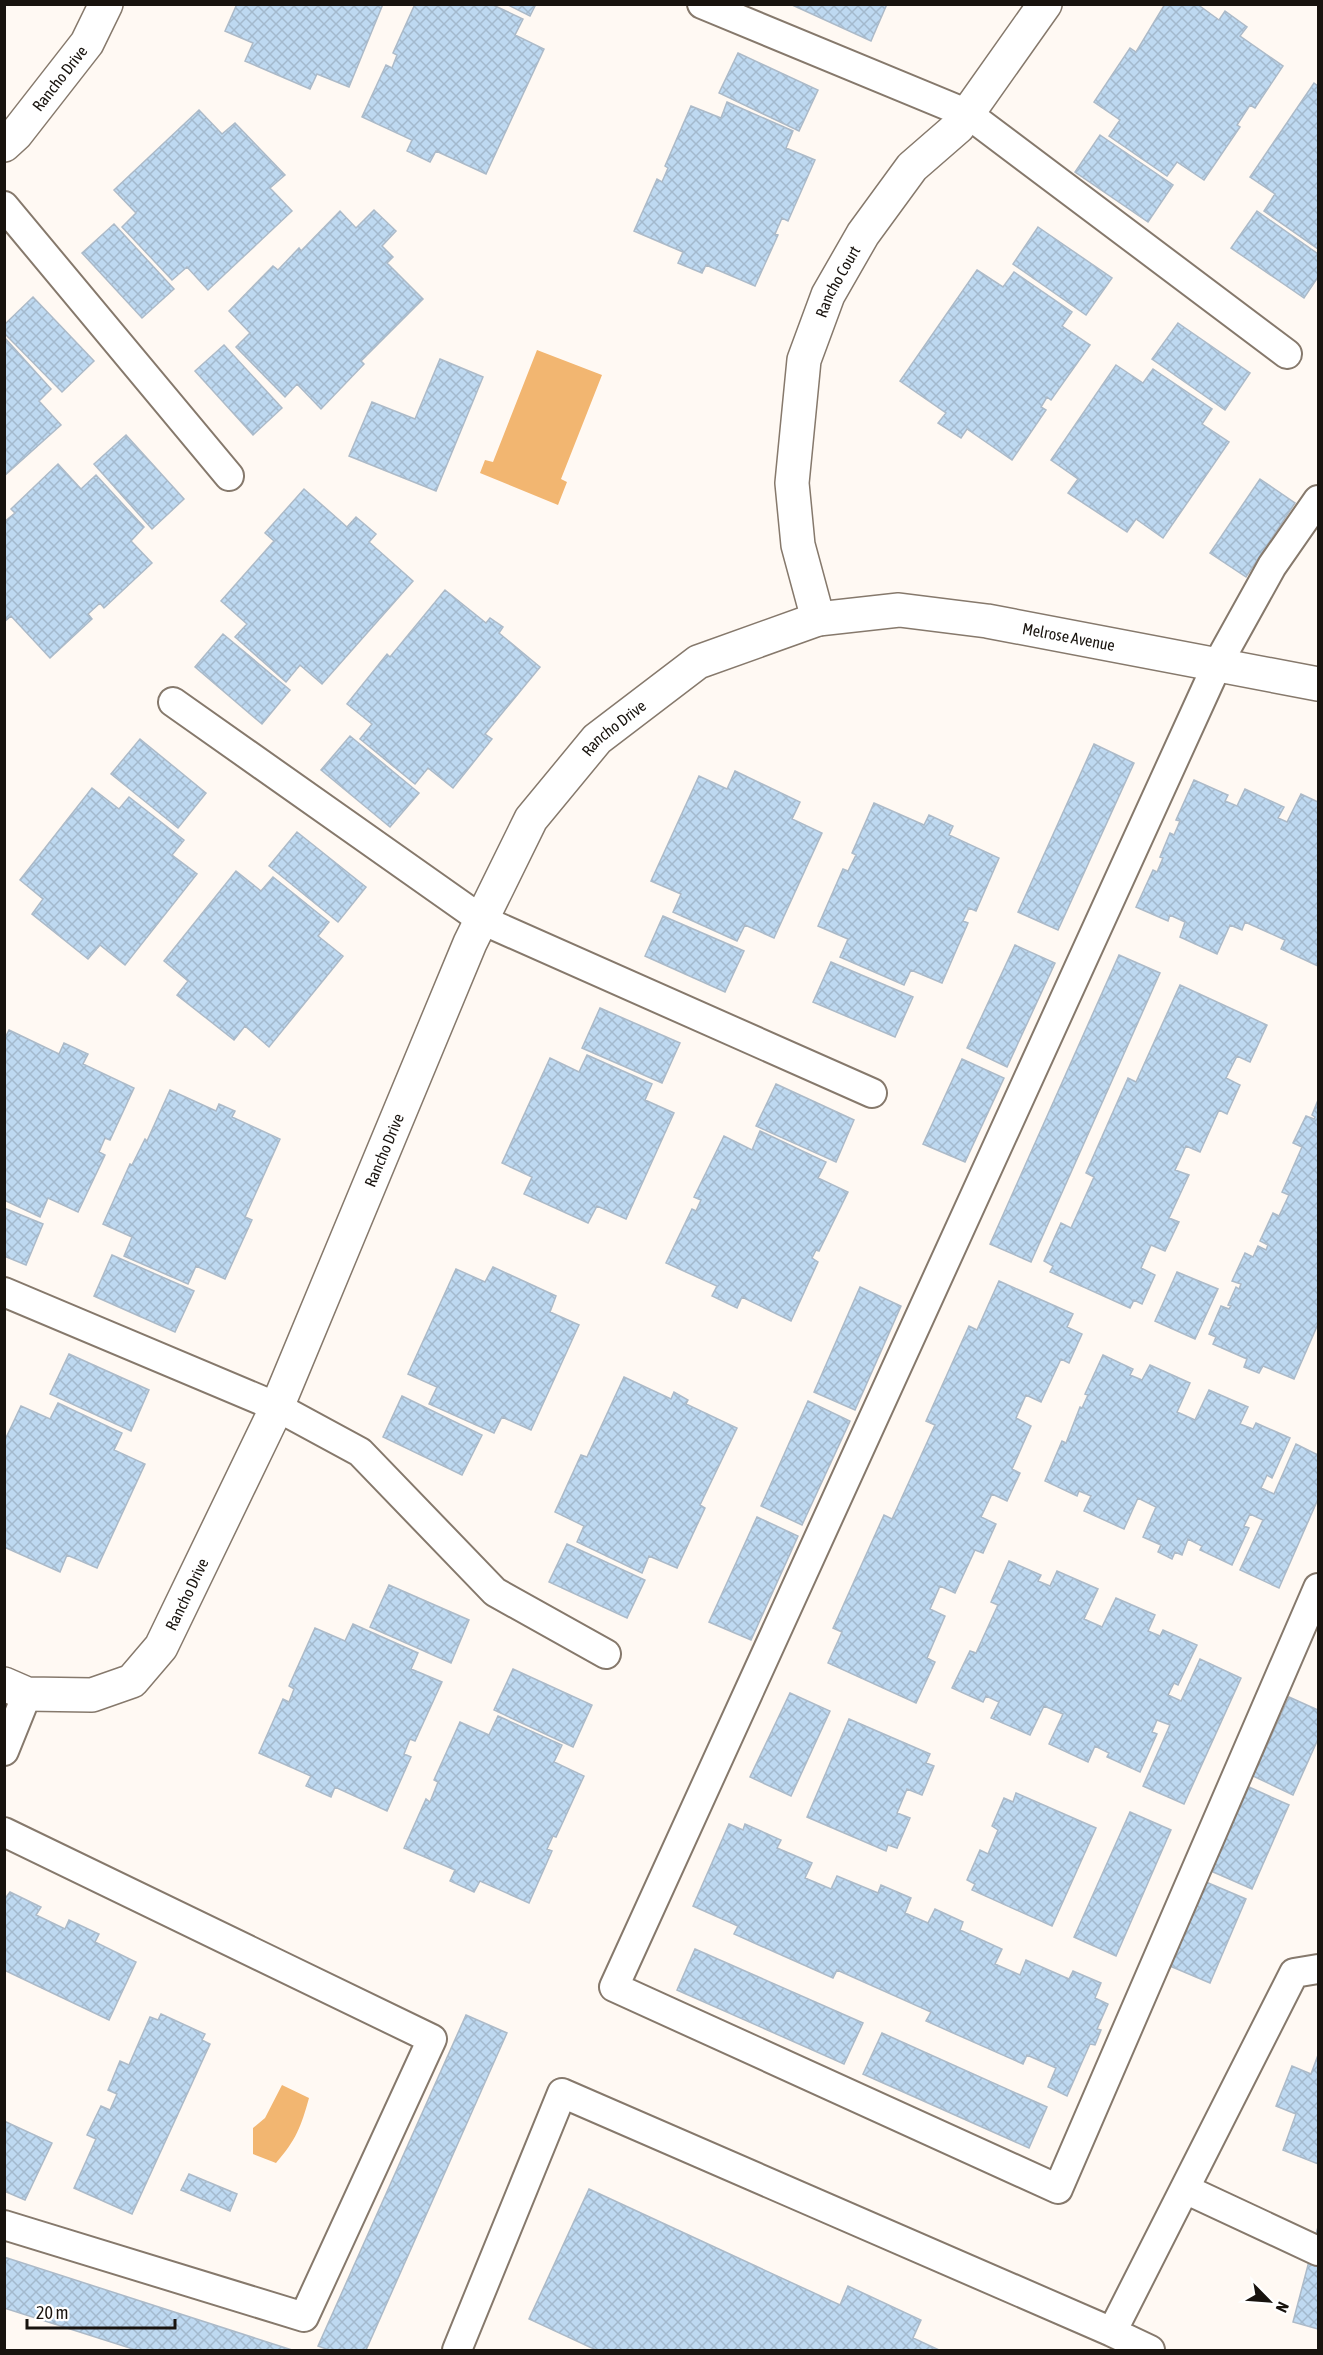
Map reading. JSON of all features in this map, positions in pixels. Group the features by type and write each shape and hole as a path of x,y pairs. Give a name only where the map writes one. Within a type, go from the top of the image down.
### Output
{"street":[{"name":"Rancho Drive","path":"4,145 16,134 87,43 106,4"},
{"name":"Rancho Court","path":"818,619 798,545 792,483 804,360 828,295 863,234 912,167 958,127 1045,4"},
{"name":"Melrose Avenue","path":"818,619 899,610 987,621 1318,684"},
{"name":"Rancho Drive","path":"16,1689 92,1695 132,1681 161,1647 277,1407 470,943 531,819 597,739 698,662 818,619"}],"lane":[{"path":"702,4 968,114 1287,354"},
{"path":"4,206 229,476"},
{"path":"1318,500 1272,566 1217,665 614,1987 1058,2189 1318,1588"},
{"path":"173,702 482,920 872,1093"},
{"path":"4,1292 277,1407 360,1452 495,1592 606,1654"},
{"path":"4,1750 16,1689"},
{"path":"4,1832 432,2039 304,2318 4,2225"},
{"path":"1112,2332 1294,1973 1318,1969"},
{"path":"457,2350 562,2093 1150,2350"},
{"path":"1185,2189 1318,2251"}],"shaded area":[{"path":"537,350 602,375 561,479 567,482 558,505 480,473 485,460 493,462"},
{"path":"282,2085 309,2098 297,2133 276,2163 253,2154 253,2128 265,2118"}],"building":[{"path":"237,4 383,4 349,87 317,74 310,89 245,61 253,43 225,31"},
{"path":"415,4 491,4 523,19 515,35 544,49 486,174 436,151 430,162 407,151 412,140 362,117 386,65 392,68 397,55 393,53"},
{"path":"506,4 536,4 530,16"},
{"path":"790,4 887,4 871,41"},
{"path":"1165,4 1197,4 1219,20 1225,11 1247,27 1240,36 1283,66 1255,108 1250,105 1237,125 1240,127 1204,180 1177,162 1167,176 1109,136 1120,120 1094,102 1130,48 1136,52"},
{"path":"738,53 818,90 799,131 719,93"},
{"path":"1314,83 1318,86 1318,249 1264,211 1275,194 1250,177"},
{"path":"727,102 793,131 786,148 815,160 788,221 782,218 775,234 778,235 755,286 706,265 702,273 678,263 683,252 634,231 657,179 662,182 668,168 665,166 691,106 721,118"},
{"path":"199,110 222,134 235,123 285,175 270,188 292,211 208,290 187,267 172,280 122,227 136,213 114,190"},
{"path":"1100,135 1173,185 1148,222 1075,172"},
{"path":"374,210 396,231 382,246 393,257 387,263 423,299 361,361 364,364 321,409 297,384 285,397 236,347 250,333 229,311 273,266 278,270 299,248 301,251 340,211 356,228"},
{"path":"1257,211 1318,254 1318,277 1304,298 1231,248"},
{"path":"114,224 174,289 142,318 82,253"},
{"path":"1038,227 1112,278 1086,315 1013,264"},
{"path":"977,270 1003,287 1014,272 1072,312 1062,326 1090,345 1051,400 1047,397 1041,407 1046,410 1012,460 967,429 961,438 938,423 946,413 900,381"},
{"path":"33,297 94,361 62,392 4,333 4,325"},
{"path":"1178,323 1250,373 1225,410 1152,359"},
{"path":"4,337 51,389 39,401 61,425 4,476"},
{"path":"224,345 282,408 253,435 195,371"},
{"path":"440,359 483,377 436,491 349,456 372,402 415,419"},
{"path":"1116,365 1143,383 1153,369 1212,409 1202,424 1229,442 1163,538 1136,519 1127,532 1068,493 1078,479 1051,460"},
{"path":"126,435 184,499 152,529 94,464"},
{"path":"58,464 81,489 96,475 144,527 131,541 152,563 104,608 100,603 88,614 92,619 50,658 11,616 4,622 4,522 15,513 11,509"},
{"path":"1260,479 1295,503 1246,577 1210,553"},
{"path":"304,489 347,527 356,517 376,534 369,542 413,581 322,684 300,665 286,682 235,637 247,624 221,601 274,541 265,533"},
{"path":"445,590 486,623 490,618 503,627 499,633 540,667 485,734 492,739 453,788 428,768 415,784 360,739 372,724 347,704 387,654 390,657"},
{"path":"223,634 290,690 262,724 195,667"},
{"path":"350,736 419,793 390,827 321,770"},
{"path":"140,739 206,793 178,828 111,774"},
{"path":"1094,744 1134,763 1058,930 1018,912"},
{"path":"735,771 800,802 792,819 822,833 774,938 745,925 737,941 673,912 681,894 651,881 699,776 727,789"},
{"path":"1194,780 1228,795 1225,801 1237,806 1245,789 1284,807 1278,818 1287,822 1301,794 1318,802 1318,966 1281,949 1285,940 1245,922 1242,930 1230,925 1217,954 1180,937 1185,922 1170,915 1168,921 1136,907 1153,870 1157,872 1163,858 1160,857 1170,833 1174,835 1180,821 1176,820"},
{"path":"92,788 119,809 129,797 184,840 172,855 197,874 125,965 100,945 88,959 32,914 43,899 20,880"},
{"path":"874,803 924,825 929,815 953,826 949,835 999,858 976,911 969,908 963,921 968,923 942,983 911,970 904,985 840,957 848,939 818,926 843,869 848,871 856,855 852,853"},
{"path":"297,832 366,887 338,922 269,866"},
{"path":"236,871 261,891 273,877 329,922 318,936 343,956 269,1047 245,1026 234,1040 177,995 188,981 164,961"},
{"path":"663,916 744,951 725,992 645,956"},
{"path":"1015,945 1055,963 1007,1067 967,1048"},
{"path":"1119,955 1160,973 1031,1262 990,1244"},
{"path":"831,962 913,997 895,1037 813,1002"},
{"path":"1180,985 1267,1025 1250,1062 1237,1056 1226,1078 1240,1085 1227,1114 1219,1110 1200,1152 1186,1146 1175,1170 1189,1175 1169,1218 1179,1222 1165,1251 1151,1245 1141,1268 1155,1275 1142,1304 1134,1300 1130,1308 1050,1272 1053,1266 1044,1261 1061,1223 1071,1228 1094,1177 1086,1173 1128,1078 1136,1082"},
{"path":"600,1008 680,1043 662,1083 582,1048"},
{"path":"9,1030 59,1054 64,1043 88,1054 83,1064 134,1088 110,1140 105,1138 99,1152 105,1155 78,1212 48,1198 40,1217 4,1200 4,1040"},
{"path":"587,1055 652,1084 645,1100 674,1113 626,1219 597,1206 588,1223 524,1194 532,1177 502,1163 550,1058 579,1072"},
{"path":"962,1059 1004,1078 965,1162 923,1144"},
{"path":"776,1084 854,1120 836,1162 756,1126"},
{"path":"170,1090 216,1111 219,1104 235,1111 232,1117 280,1139 245,1217 252,1220 225,1279 196,1266 188,1284 124,1256 132,1237 103,1224 130,1164 132,1165 145,1139 147,1141"},
{"path":"1318,1100 1318,1324 1294,1379 1263,1366 1259,1373 1244,1367 1247,1359 1213,1344 1216,1337 1209,1334 1221,1306 1229,1309 1231,1306 1228,1305 1236,1287 1239,1289 1241,1284 1232,1281 1245,1253 1253,1257 1258,1246 1266,1250 1268,1245 1260,1241 1273,1213 1279,1216 1289,1195 1282,1192 1302,1147 1293,1143 1306,1116 1314,1119 1312,1115"},
{"path":"760,1131 826,1162 818,1178 848,1192 819,1251 816,1250 812,1258 818,1262 791,1321 742,1297 737,1308 712,1296 717,1286 666,1263 692,1209 696,1211 701,1200 694,1197 724,1136 752,1150"},
{"path":"4,1208 43,1224 26,1265 4,1256"},
{"path":"112,1255 194,1291 175,1332 94,1296"},
{"path":"493,1267 556,1296 550,1312 579,1325 531,1430 502,1417 494,1433 429,1404 437,1387 408,1374 456,1269 485,1282"},
{"path":"1177,1272 1218,1289 1195,1339 1155,1321"},
{"path":"999,1281 1073,1314 1067,1327 1082,1334 1069,1363 1061,1359 1041,1402 1026,1395 1016,1418 1031,1426 1012,1469 1020,1473 1007,1501 992,1494 981,1517 996,1524 983,1553 975,1550 955,1593 940,1586 930,1609 945,1616 927,1658 935,1662 916,1703 828,1663 842,1632 833,1628 884,1515 892,1519 935,1425 926,1421 969,1326 977,1330"},
{"path":"860,1287 901,1306 855,1410 814,1392"},
{"path":"69,1354 149,1390 131,1431 50,1394"},
{"path":"1103,1355 1133,1369 1130,1375 1142,1380 1150,1365 1190,1383 1177,1412 1195,1420 1209,1390 1248,1407 1240,1424 1253,1429 1256,1423 1290,1438 1272,1478 1267,1475 1261,1488 1274,1494 1296,1444 1318,1455 1318,1499 1279,1588 1240,1570 1263,1520 1250,1514 1244,1526 1249,1528 1232,1565 1200,1550 1202,1546 1188,1539 1182,1555 1175,1552 1172,1559 1158,1552 1161,1545 1143,1537 1156,1507 1138,1498 1124,1529 1084,1511 1091,1496 1079,1491 1077,1496 1045,1481 1062,1441 1066,1443"},
{"path":"624,1377 671,1399 674,1392 688,1400 686,1404 737,1428 700,1505 705,1508 677,1568 649,1556 642,1573 577,1542 584,1526 555,1512 581,1455 587,1457"},
{"path":"402,1396 482,1435 462,1475 383,1437"},
{"path":"808,1401 850,1421 802,1525 761,1506"},
{"path":"58,1403 122,1433 114,1450 145,1464 97,1568 67,1555 60,1572 4,1547 4,1442 21,1406 50,1419"},
{"path":"757,1517 798,1536 751,1640 709,1622"},
{"path":"567,1544 645,1580 627,1618 549,1582"},
{"path":"1009,1561 1041,1575 1038,1581 1050,1586 1057,1571 1098,1589 1084,1619 1102,1627 1116,1598 1155,1615 1148,1631 1160,1636 1163,1630 1197,1645 1178,1685 1174,1683 1168,1695 1181,1701 1200,1659 1241,1678 1184,1804 1143,1786 1170,1725 1157,1720 1152,1732 1157,1734 1140,1772 1107,1757 1109,1753 1095,1746 1088,1762 1049,1744 1063,1714 1044,1706 1030,1735 991,1718 999,1702 986,1696 983,1702 952,1688 970,1651 976,1653 998,1605 991,1602"},
{"path":"389,1585 469,1620 451,1663 370,1627"},
{"path":"353,1624 418,1653 411,1669 442,1682 415,1741 410,1739 404,1754 411,1757 387,1811 335,1787 331,1797 306,1786 311,1776 259,1753 283,1699 289,1702 294,1689 289,1686 315,1628 345,1641"},
{"path":"513,1669 592,1705 573,1747 494,1710"},
{"path":"790,1693 830,1711 791,1796 750,1777"},
{"path":"1289,1697 1318,1710 1318,1739 1293,1795 1253,1776"},
{"path":"498,1716 562,1745 554,1762 584,1776 556,1837 553,1836 547,1849 552,1851 529,1903 480,1881 474,1892 450,1881 455,1870 404,1848 426,1799 430,1802 438,1782 434,1780 460,1722 489,1735"},
{"path":"849,1719 930,1754 926,1763 934,1766 922,1795 907,1789 897,1813 910,1818 897,1848 888,1845 886,1851 807,1817"},
{"path":"1249,1787 1289,1805 1252,1889 1211,1871"},
{"path":"1016,1793 1096,1828 1052,1926 972,1890 975,1884 967,1880 980,1850 988,1854 998,1830 992,1826 1004,1798 1013,1802"},
{"path":"1130,1812 1171,1830 1116,1956 1074,1937"},
{"path":"729,1824 743,1830 745,1824 781,1840 777,1848 812,1863 805,1878 831,1889 837,1876 878,1893 881,1885 911,1898 905,1913 928,1923 935,1909 963,1922 960,1930 1002,1949 995,1964 1020,1975 1026,1960 1069,1979 1073,1971 1101,1983 1095,1998 1108,2004 1097,2029 1101,2030 1095,2045 1090,2044 1067,2096 1048,2087 1056,2068 1027,2055 1023,2064 926,2021 931,2012 837,1970 833,1978 734,1934 738,1926 693,1906"},
{"path":"1206,1882 1246,1899 1210,1983 1170,1966"},
{"path":"10,1892 41,1907 36,1915 65,1929 69,1920 99,1934 95,1942 136,1962 109,2020 4,1970 4,1900"},
{"path":"695,1949 863,2023 844,2064 677,1990"},
{"path":"161,2014 205,2034 202,2040 210,2044 132,2214 74,2188 96,2139 87,2135 101,2106 110,2110 117,2094 108,2090 120,2061 129,2065 150,2017 158,2020"},
{"path":"466,2015 507,2033 366,2350 329,2350 318,2346"},
{"path":"882,2033 1047,2107 1029,2148 863,2074"},
{"path":"1318,2055 1318,2164 1283,2150 1296,2114 1276,2106 1292,2066 1311,2074"},
{"path":"4,2121 52,2143 25,2200 4,2191"},
{"path":"189,2174 237,2194 230,2211 181,2190"},
{"path":"589,2189 840,2305 848,2286 921,2320 913,2338 939,2350 596,2350 529,2319"},
{"path":"1318,2227 1318,2329 1293,2322"},
{"path":"4,2257 292,2350 136,2350 4,2308"}]}
